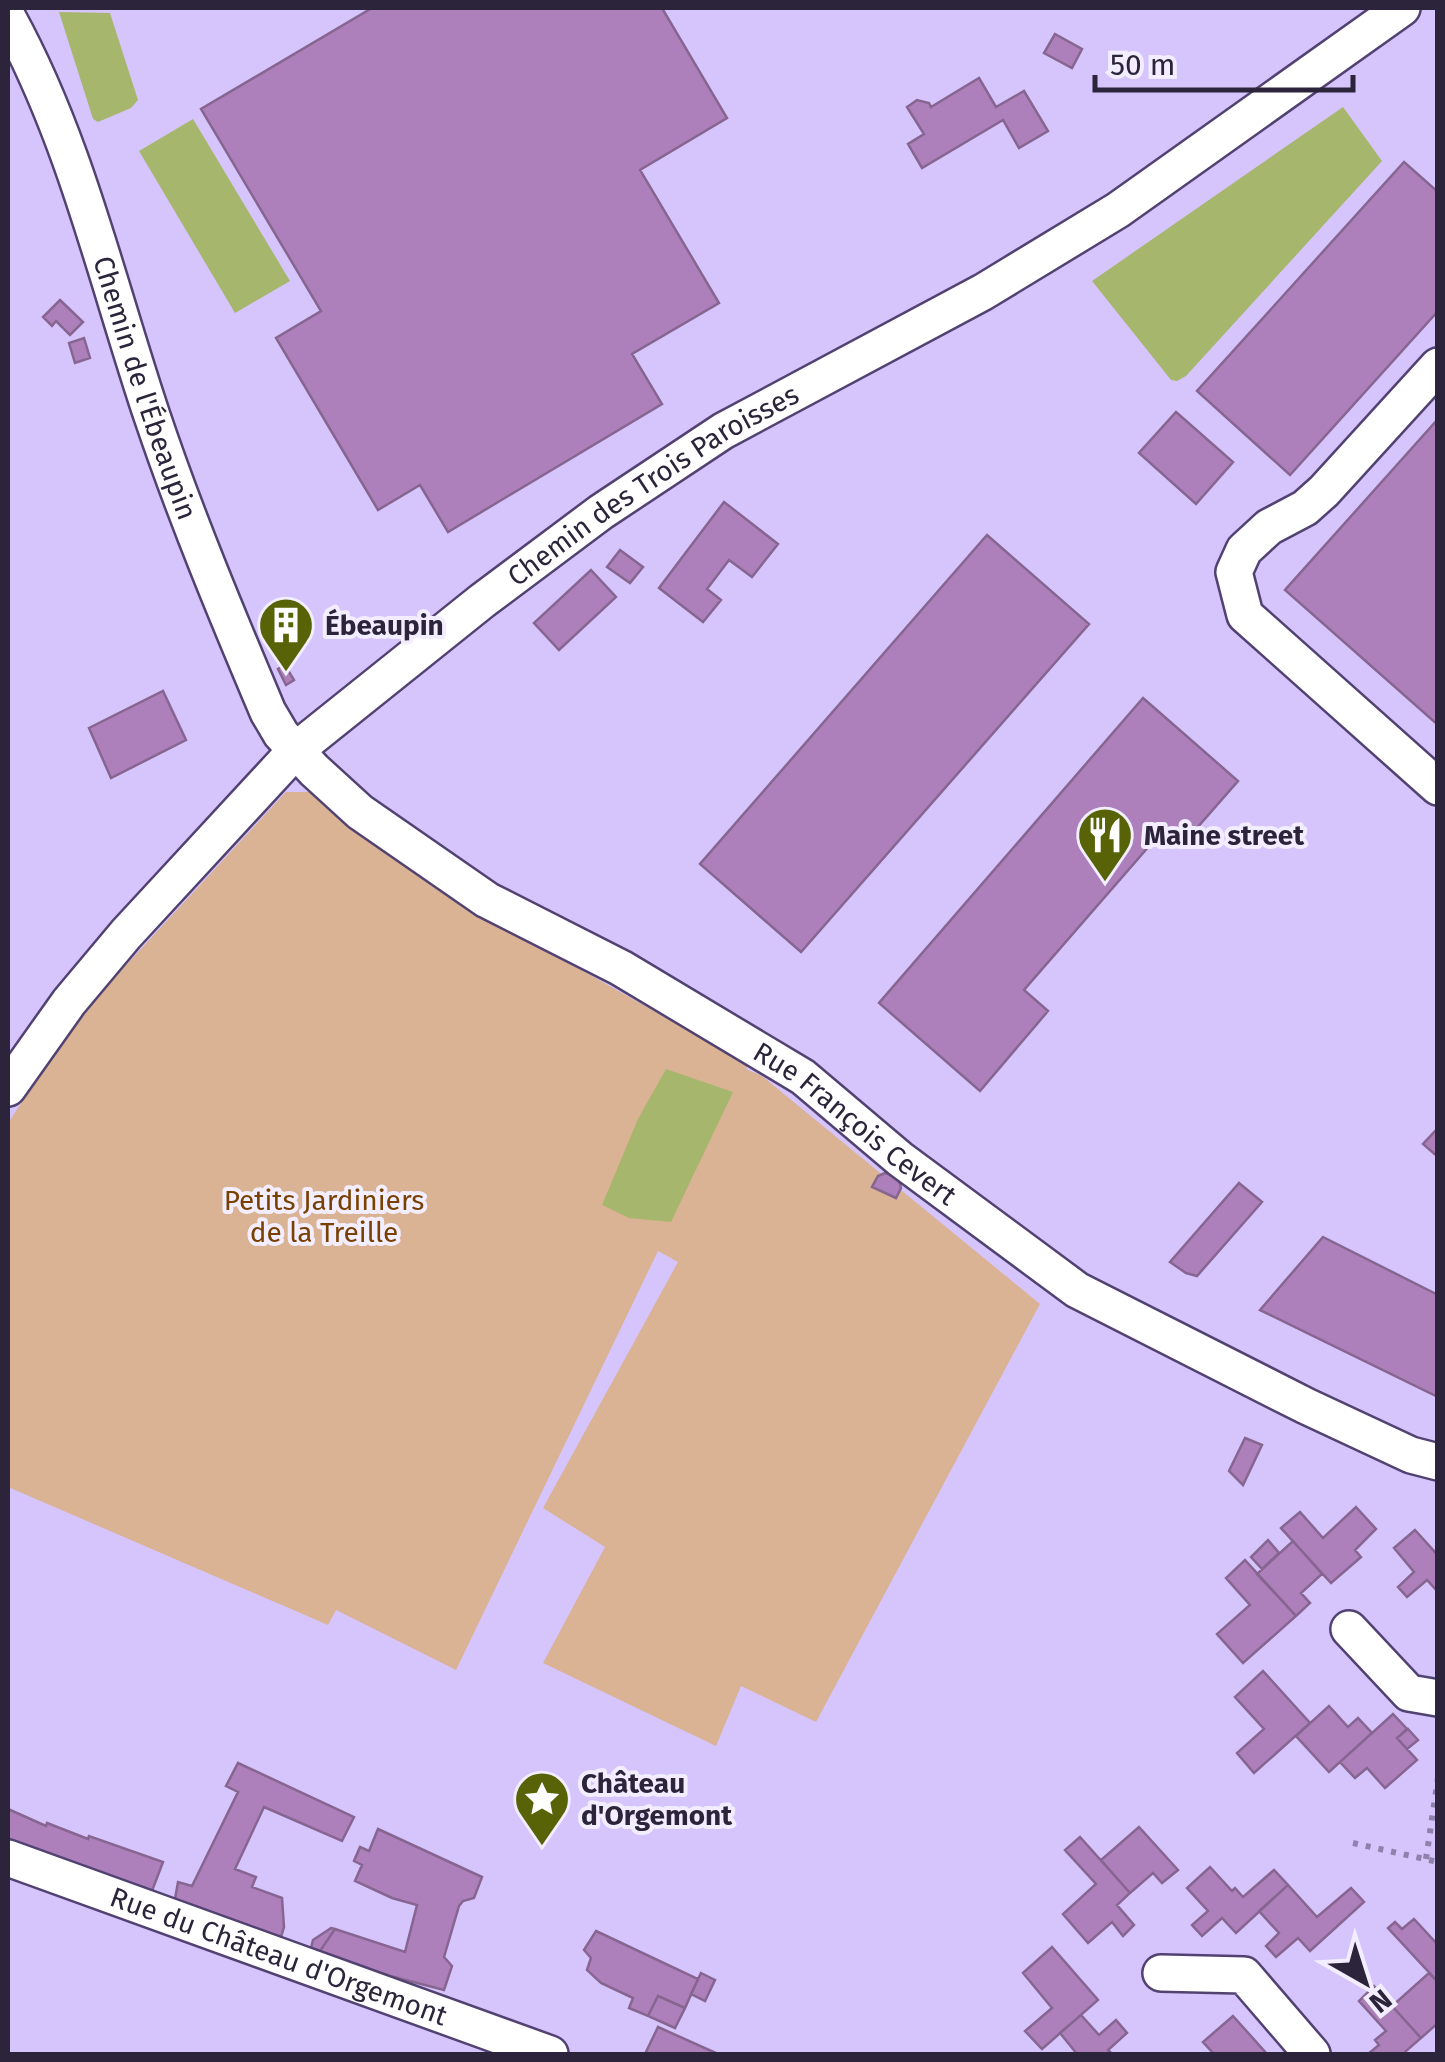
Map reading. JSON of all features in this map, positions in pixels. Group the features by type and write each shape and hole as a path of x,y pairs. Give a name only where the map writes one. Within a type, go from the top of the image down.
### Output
{"street":[{"name":"Chemin des Trois Paroisses","path":"8,1088 69,1002 126,934 296,750 482,600 601,512 723,430 983,292 1118,210 1402,8"},
{"name":"Chemin de l'Ébeaupin","path":"8,18 60,132 152,418 208,571 268,712 296,750"},
{"path":"1438,366 1306,508 1255,537 1234,572 1245,615 1438,788"},
{"name":"Rue François Cevert","path":"296,750 360,812 487,900 622,968 803,1077 900,1158 1076,1290 1306,1406 1438,1462"},
{"path":"1349,1629 1409,1693 1438,1698"},
{"name":"Rue du Château d'Orgemont","path":"8,1858 550,2054"},
{"path":"1160,1973 1244,1974 1312,2054"}],"path":[{"path":"1426,1859 1438,1778"},
{"path":"1352,1842 1438,1862"}],"green space":[{"name":"Petits Jardiniers de la Treille","path":"286,792 309,792 473,909 748,1064 746,1069 762,1076 1040,1304 816,1722 741,1686 716,1746 543,1663 605,1547 543,1508 678,1262 658,1251 456,1670 336,1610 328,1625 8,1487 8,1123 78,1017"}],"shaded area":[{"path":"59,12 110,13 138,100 131,108 98,122 93,119"},
{"path":"1343,107 1382,161 1186,376 1171,380 1092,281"},
{"path":"193,119 290,281 235,313 139,151"},
{"path":"666,1069 733,1092 671,1222 629,1218 602,1205 638,1119"}],"building":[{"path":"372,8 662,8 727,118 640,170 719,303 632,354 662,404 448,532 420,485 378,510 276,338 321,311 201,109"},
{"path":"1055,34 1082,49 1072,68 1044,53"},
{"path":"979,78 996,107 1024,91 1048,131 1019,148 1003,120 922,168 908,144 924,134 907,107 917,100 931,107"},
{"path":"1404,162 1438,192 1438,311 1290,475 1197,391"},
{"path":"60,300 83,322 70,335 56,321 52,326 43,317"},
{"path":"84,338 90,358 75,363 69,343"},
{"path":"1176,412 1233,462 1196,504 1139,453"},
{"path":"1438,419 1438,725 1285,590"},
{"path":"724,502 778,544 752,577 729,560 707,589 721,600 703,622 659,588"},
{"path":"987,535 1089,624 801,952 700,864"},
{"path":"620,550 643,567 630,583 607,567"},
{"path":"591,570 616,597 559,650 534,623"},
{"name":"Ébeaupin","path":"285,665 294,680 286,685 278,669"},
{"path":"163,691 186,740 111,778 89,728"},
{"path":"1143,698 1238,781 1182,845 1164,829 1024,990 1048,1011 980,1091 879,1003"},
{"path":"1438,1128 1438,1157 1423,1144"},
{"path":"894,1174 899,1180 901,1188 896,1198 872,1187 878,1176"},
{"path":"1239,1183 1262,1202 1197,1276 1170,1262"},
{"path":"1323,1237 1438,1295 1438,1397 1260,1310"},
{"path":"1245,1438 1262,1445 1243,1485 1229,1471"},
{"path":"1356,1507 1376,1529 1355,1550 1361,1557 1331,1583 1281,1528 1300,1512 1323,1538"},
{"path":"1415,1530 1435,1552 1438,1550 1438,1592 1427,1580 1407,1597 1398,1587 1414,1572 1394,1548"},
{"path":"1268,1540 1279,1553 1262,1569 1251,1557"},
{"path":"1293,1541 1322,1574 1301,1593 1310,1603 1296,1616 1257,1574"},
{"path":"1245,1560 1296,1616 1243,1663 1217,1634 1250,1605 1226,1578"},
{"path":"1263,1671 1310,1723 1254,1773 1237,1753 1264,1729 1235,1697"},
{"path":"1329,1706 1348,1727 1358,1718 1372,1733 1329,1772 1296,1736"},
{"path":"1393,1714 1407,1729 1397,1738 1417,1760 1385,1788 1367,1768 1355,1778 1340,1762"},
{"path":"1408,1729 1418,1740 1407,1749 1397,1738"},
{"path":"238,1763 354,1817 342,1841 264,1807 235,1869 256,1877 252,1887 282,1898 281,1937 175,1899 178,1882 192,1886 238,1792 226,1786"},
{"path":"8,1809 46,1826 47,1823 163,1862 152,1891 8,1840"},
{"path":"1139,1827 1178,1870 1162,1883 1153,1873 1130,1893 1101,1860"},
{"path":"378,1829 482,1877 474,1898 459,1906 444,1957 452,1966 444,1990 320,1951 335,1929 405,1952 417,1905 355,1881 362,1865 354,1861 360,1847 369,1851"},
{"path":"1080,1837 1130,1893 1117,1905 1134,1925 1123,1936 1112,1922 1088,1943 1063,1914 1096,1884 1065,1850"},
{"path":"1210,1867 1243,1897 1274,1870 1288,1885 1236,1933 1222,1918 1202,1936 1192,1925 1208,1911 1187,1888"},
{"path":"1288,1885 1317,1917 1351,1888 1364,1902 1310,1951 1298,1938 1276,1957 1266,1946 1279,1933 1259,1911"},
{"path":"1414,1919 1438,1945 1438,1982 1388,1928 1395,1922 1402,1929"},
{"path":"335,1929 320,1951 311,1948 313,1940"},
{"path":"596,1931 698,1979 685,2008 658,1996 648,2016 629,2008 633,1998 601,1983 587,1970 591,1958 584,1950"},
{"path":"1052,1947 1098,2000 1042,2049 1025,2031 1052,2008 1023,1973"},
{"path":"701,1973 715,1980 705,2001 691,1994"},
{"path":"1429,1973 1438,1982 1438,2023 1421,2038 1392,2006"},
{"path":"1374,1986 1421,2038 1406,2051 1409,2054 1368,2054 1379,2045 1375,2040 1386,2031 1359,2001"},
{"path":"658,1996 685,2008 675,2028 648,2016"},
{"path":"1081,2015 1099,2035 1116,2020 1127,2033 1108,2050 1112,2054 1077,2054 1060,2033"},
{"path":"1233,2016 1267,2054 1214,2054 1203,2042"},
{"path":"658,2027 718,2054 645,2054"}],"place":[{"name":"Ébeaupin","path":"286,674"},
{"name":"Maine street","path":"1105,884"},
{"name":"Château d'Orgemont","path":"542,1848"}]}
